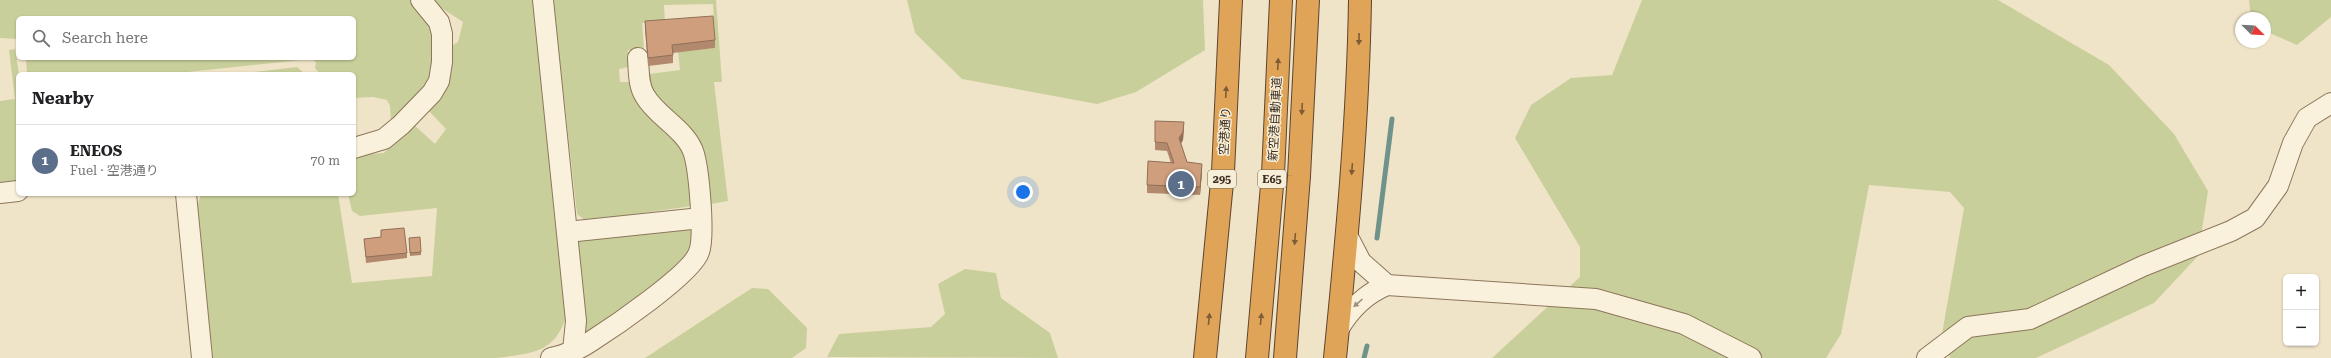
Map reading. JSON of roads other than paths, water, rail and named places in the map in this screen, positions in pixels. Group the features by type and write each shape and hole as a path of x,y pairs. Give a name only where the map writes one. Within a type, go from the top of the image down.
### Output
{"highway":[{"name":"空港通り","path":"1205,358 1223,172 1231,0"},
{"name":"新空港自動車道","path":"1257,358 1273,174 1281,0"},
{"name":"E65","path":"1285,358 1299,176 1308,0"},
{"path":"1335,358 1347,235 1359,64 1360,0"}],"street":[{"path":"356,147 384,139 396,130 432,93 439,81 442,62 442,34 439,22 421,0"},
{"path":"543,0 576,321 573,351"},
{"path":"551,358 573,351 590,342 685,271 699,254 703,240 694,153 686,140 646,97 640,86 638,58"},
{"path":"1928,358 1968,327 2030,319 2143,266 2231,231 2255,218 2278,186 2293,143 2307,118 2331,103"},
{"path":"0,193 16,191"},
{"path":"186,196 202,358"},
{"path":"567,232 701,218"},
{"path":"1347,235 1361,262 1387,285"},
{"path":"1338,330 1354,306 1376,290 1387,285 1596,299 1684,324 1751,358"}],"waterway":[{"path":"1377,238 1392,119"},
{"path":"1364,358 1367,346"}],"place":[{"name":"ENEOS","path":"1181,184"}]}
